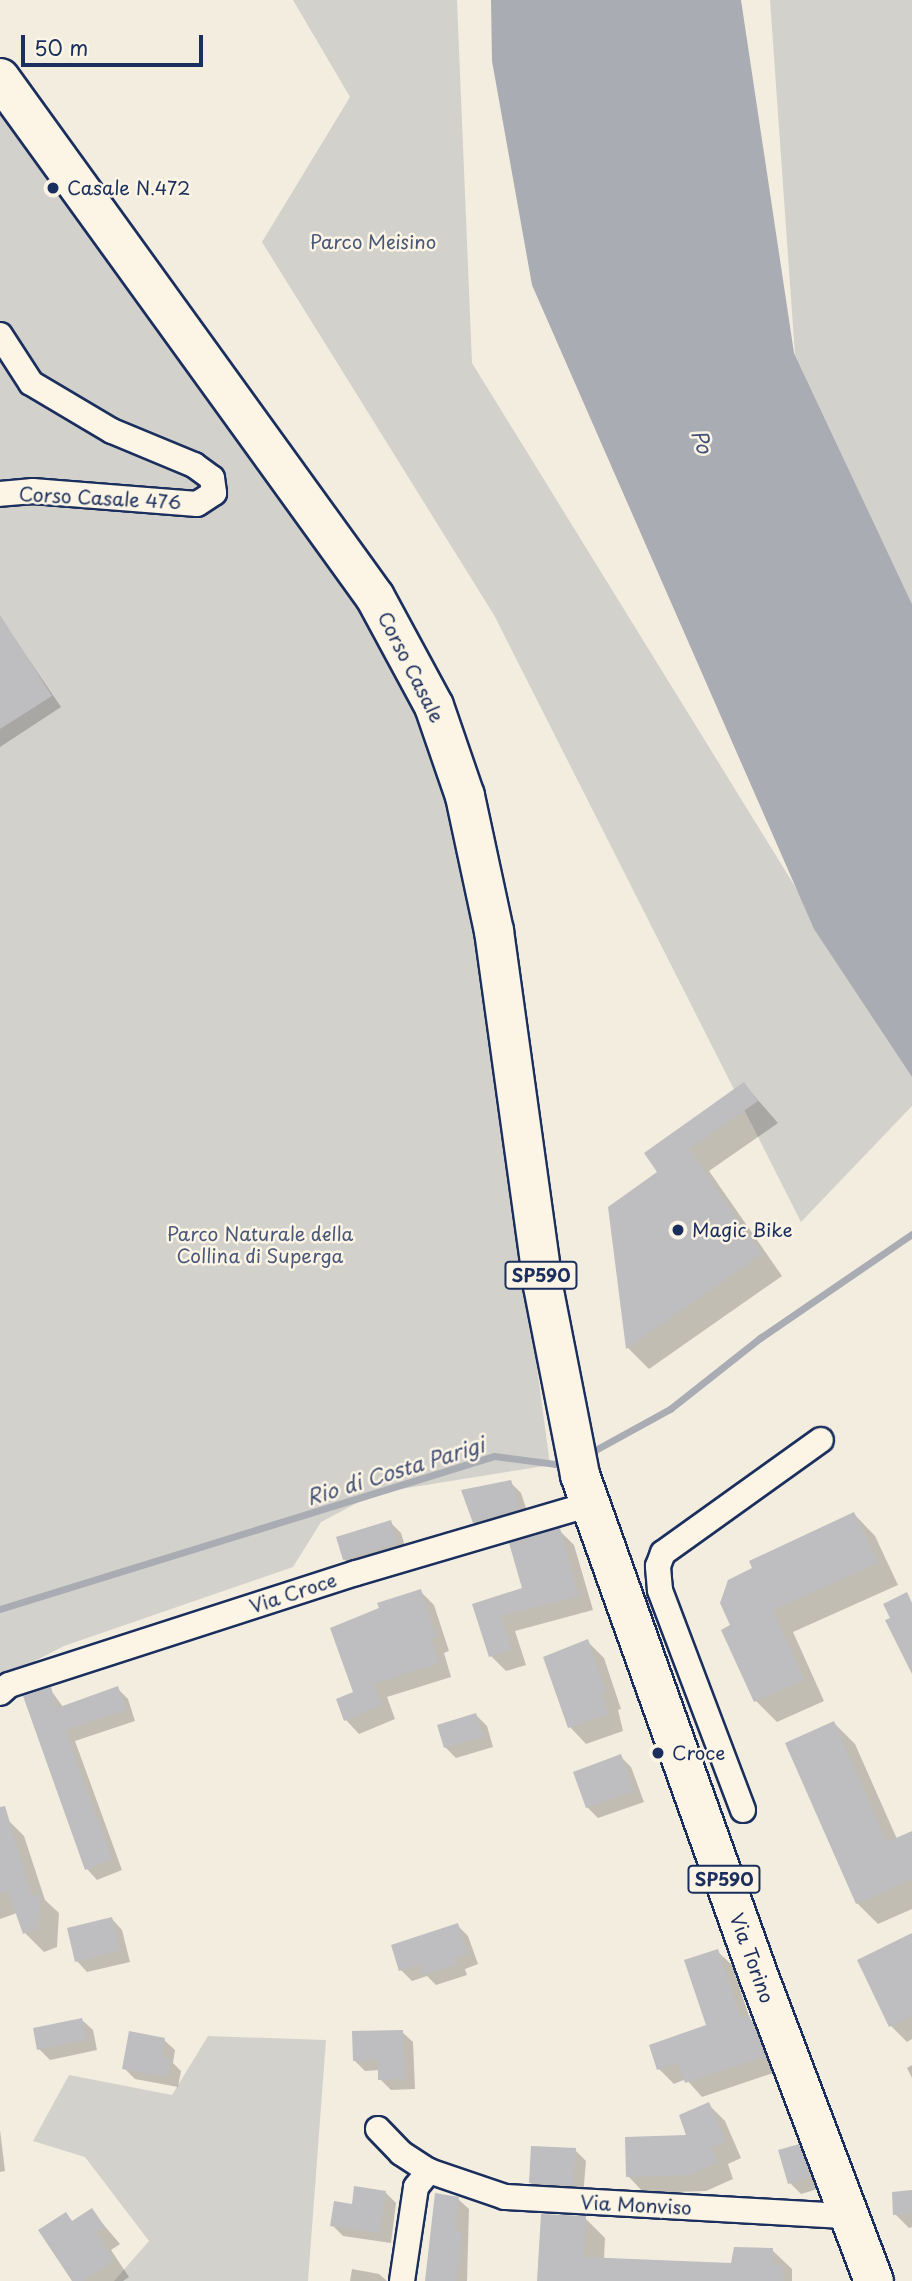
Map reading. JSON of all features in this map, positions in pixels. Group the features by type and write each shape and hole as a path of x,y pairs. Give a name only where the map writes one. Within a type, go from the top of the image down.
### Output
{"main road":[{"name":"Corso Casale","path":"0,78 375,597 434,706 465,796 494,931 520,1097 542,1286 581,1476"},
{"name":"Via Torino","path":"581,1476 674,1739 874,2281"}],"street":[{"name":"Corso Casale 476","path":"0,335 32,383 112,431 194,465 212,478 214,493 197,503 33,491 0,494"},
{"path":"743,1810 660,1590 658,1566 663,1553 709,1515 821,1440"},
{"name":"Via Croce","path":"0,1693 9,1685 356,1573 581,1476"},
{"path":"674,1739 710,1724"},
{"name":"Via Monviso","path":"378,2129 401,2153 429,2171 505,2197 849,2216"},
{"path":"402,2281 416,2187 429,2171"}],"green space":[{"name":"Parco Meisino","path":"293,0 457,0 472,363 912,1076 912,1106 801,1222 494,615 262,242 350,97"},
{"path":"770,0 912,0 912,604 795,355"},
{"name":"Parco Naturale della Collina di Superga","path":"0,102 365,601 423,711 455,808 479,929 550,1465 376,1493 321,1522 293,1567 64,1646 0,1679"},
{"path":"208,2036 326,2040 308,2281 114,2281 149,2241 85,2157 33,2141 69,2075 172,2095"}],"water":[{"name":"Po","path":"491,0 741,0 794,353 912,604 912,1077 814,929 532,285 492,61"}],"building":[{"path":"0,615 52,696 0,729"},
{"name":"Magic Bike","path":"744,1082 758,1101 689,1149 762,1254 626,1349 608,1207 657,1172 644,1153"},
{"path":"511,1480 520,1509 473,1523 461,1490"},
{"path":"854,1512 878,1563 773,1610 804,1680 754,1702 721,1630 730,1625 720,1603 728,1580 752,1568 749,1561"},
{"path":"391,1520 398,1543 343,1560 336,1537"},
{"path":"560,1528 579,1596 501,1616 512,1650 489,1657 472,1604 522,1588 509,1543"},
{"path":"421,1589 436,1637 431,1639 439,1663 374,1684 382,1705 344,1721 336,1699 353,1692 330,1628 379,1608 377,1603"},
{"path":"907,1592 912,1603 912,1674 885,1620 890,1618 883,1604"},
{"path":"588,1639 606,1692 602,1693 608,1714 568,1728 543,1657"},
{"path":"118,1686 126,1710 65,1730 112,1859 85,1870 23,1696 51,1687 57,1708"},
{"path":"476,1713 483,1737 444,1748 437,1725"},
{"path":"834,1721 887,1842 912,1831 912,1879 856,1904 785,1743"},
{"path":"621,1754 634,1791 586,1808 573,1772"},
{"path":"5,1806 32,1896 41,1893 38,1928 23,1934 8,1891 0,1894 0,1807"},
{"path":"112,1917 120,1951 75,1962 67,1928"},
{"path":"458,1923 468,1954 455,1958 457,1964 423,1975 420,1964 399,1971 391,1945"},
{"path":"912,1933 912,2016 889,2027 857,1960"},
{"path":"718,1949 741,2018 749,2015 765,2056 685,2083 678,2063 657,2070 649,2045 706,2025 684,1960"},
{"path":"82,2018 87,2040 37,2050 33,2028"},
{"path":"403,2030 404,2079 378,2080 378,2060 353,2061 352,2031"},
{"path":"129,2031 165,2038 162,2057 171,2059 167,2077 122,2069"},
{"path":"709,2102 726,2141 712,2148 717,2163 689,2175 626,2177 625,2137 686,2135 679,2115"},
{"path":"799,2144 811,2177 788,2184 778,2150"},
{"path":"531,2146 576,2148 573,2186 529,2183"},
{"path":"354,2186 386,2191 380,2233 330,2226 334,2201 352,2204"},
{"path":"912,2190 912,2214 893,2215 892,2192"},
{"path":"435,2193 459,2197 455,2232 462,2232 456,2281 425,2281"},
{"path":"92,2208 105,2227 96,2233 114,2260 83,2281 72,2281 38,2230 66,2212 72,2221"},
{"path":"541,2214 586,2216 584,2257 731,2263 734,2247 773,2248 773,2264 783,2265 783,2281 537,2281"}],"waterway":[{"name":"Rio di Costa Parigi","path":"588,1454 670,1409 760,1338 912,1234"},
{"name":"Rio di Costa Parigi","path":"0,1609 494,1456 556,1464 567,1461"}],"place":[{"name":"Casale N.472","path":"53,188"},
{"name":"Magic Bike","path":"678,1230"},
{"name":"Croce","path":"658,1753"}]}
